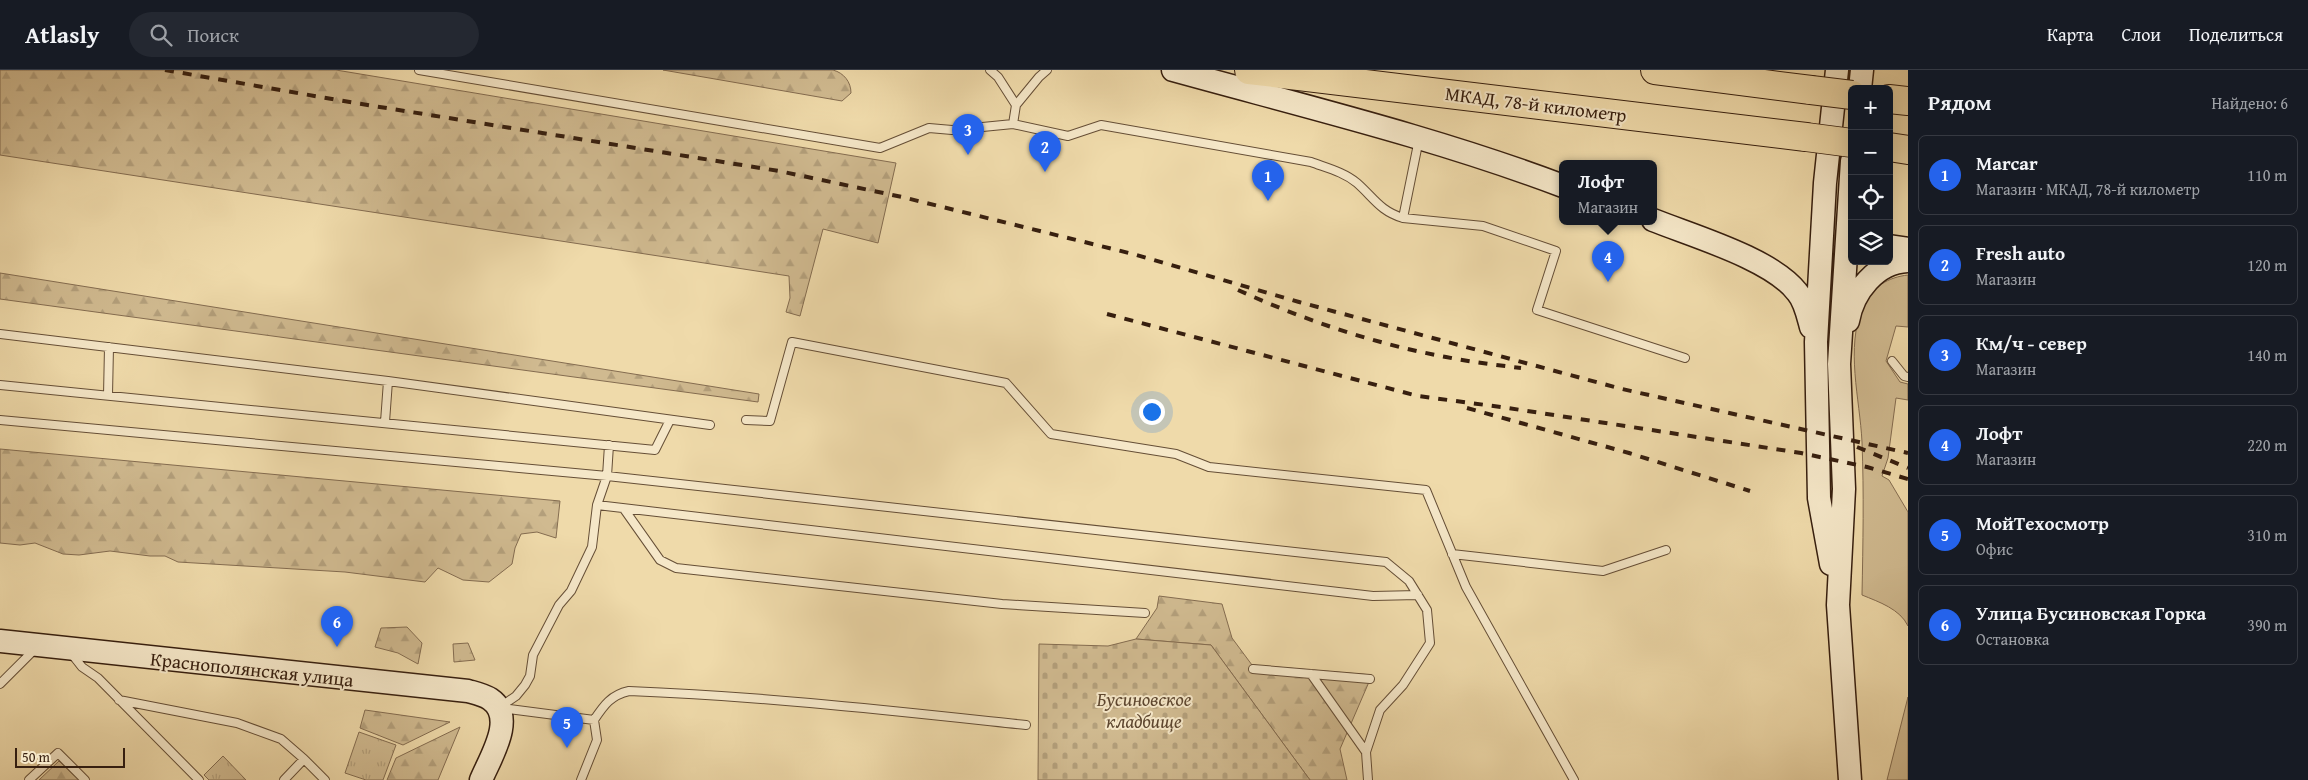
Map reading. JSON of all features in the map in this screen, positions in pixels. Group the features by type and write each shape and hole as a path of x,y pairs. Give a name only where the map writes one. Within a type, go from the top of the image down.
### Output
{"highway":[{"name":"МКАД, 78-й километр","path":"1249,70 1848,142"},
{"path":"1655,70 1707,74 1848,95"},
{"path":"1893,99 1908,101"},
{"path":"1893,148 1908,150"}],"main road":[{"path":"1173,70 1419,139 1525,171 1559,184"},
{"path":"1838,70 1824,192 1816,342 1819,498 1838,605 1850,780"},
{"path":"1860,85 1862,70"},
{"path":"1838,605 1844,489 1839,364 1848,220"},
{"path":"1657,222 1750,258 1782,276 1798,292 1805,305 1816,342"},
{"path":"1893,247 1908,250"},
{"path":"1839,364 1855,296 1866,282 1882,268 1908,261"},
{"name":"Краснополянская улица","path":"0,642 468,691 489,698 499,708"},
{"path":"481,780 499,739 502,718 499,708"}],"lane":[{"path":"419,70 880,148 929,128 952,130 1013,124 1068,136 1100,125 1311,162 1342,173 1357,183 1373,201 1392,214 1403,218 1483,226 1556,251 1538,310 1685,358"},
{"path":"990,70 998,77 1016,105"},
{"path":"1013,124 1016,105 1039,77 1048,70"},
{"path":"1403,218 1419,139"},
{"path":"0,334 388,382 710,425"},
{"path":"746,420 770,421 792,342 1006,383 1051,434 1176,454 1209,467 1426,490 1466,587 1574,780"},
{"path":"108,395 109,347"},
{"path":"1892,361 1904,376 1908,377"},
{"path":"384,422 388,382"},
{"path":"0,385 654,450 670,420"},
{"path":"0,420 607,476 1386,562 1409,581 1427,610 1430,642 1404,685 1380,710 1366,752 1368,780"},
{"path":"499,708 516,696 525,686 530,676 532,655 559,605 571,591 592,547 597,505 607,476 609,445"},
{"path":"597,505 1373,596 1418,595"},
{"path":"624,509 660,560 676,568 1002,604 1144,613"},
{"path":"1452,554 1603,571 1666,550"},
{"path":"0,684 38,646"},
{"path":"68,650 82,667 98,678 199,780"},
{"path":"1253,669 1370,679"},
{"path":"1311,674 1366,752"},
{"path":"580,780 597,740 594,720 606,702 618,694 629,691 726,696 879,709 1026,725"},
{"path":"119,700 237,723 281,739 325,780"},
{"path":"499,708 594,720"},
{"path":"30,780 58,753 85,780"},
{"path":"284,780 304,759"}],"green space":[{"path":"0,70 336,70 896,163 878,243 823,229 800,316 786,312 790,298 789,276 0,155"},
{"path":"663,70 833,70 846,78 850,85 851,93 842,101"},
{"path":"0,273 759,394 758,402 0,299"},
{"path":"1908,275 1908,327 1896,326 1886,361 1900,382 1908,384 1908,400 1896,398 1888,458 1882,476 1889,480 1908,512 1908,626 1900,615 1882,603 1862,595 1862,442 1854,356 1858,322 1866,299 1881,284 1894,278"},
{"path":"0,449 560,501 556,538 537,532 521,534 515,548 512,564 489,582 463,580 438,568 425,582 345,572 178,562 165,556 110,551 79,555 63,554 35,543 20,545 0,543"},
{"path":"1159,596 1222,604 1232,638 1252,665 1372,675 1340,749 1347,780 1310,780 1211,645 1136,639 1157,608"},
{"path":"407,627 422,643 418,664 398,653 375,647 381,628"},
{"name":"Бусиновское кладбище","path":"1136,639 1211,645 1310,780 1038,780 1039,644 1108,646"},
{"path":"468,643 475,660 454,662 453,644"},
{"path":"1908,697 1908,780 1887,780"},
{"path":"365,710 450,722 403,745 360,728"},
{"path":"460,727 438,780 387,780 396,758"},
{"path":"359,732 396,745 383,780 366,780 345,773"},
{"path":"223,756 246,780 209,780 204,775"},
{"path":"59,761 79,780 39,780"}],"railway":[{"path":"165,70 355,103 779,171 902,197 1133,254 1299,302 1622,389 1908,453"},
{"path":"1238,290 1314,321 1366,338 1419,352 1521,368"},
{"path":"1107,314 1418,396 1801,453 1867,467 1908,479"},
{"path":"1467,408 1629,453 1750,491"},
{"path":"1857,447 1908,468"}],"place":[{"name":"Км/ч - север","path":"968,155"},
{"name":"Fresh auto","path":"1045,172"},
{"name":"Marcar","path":"1268,201"},
{"name":"Лофт","path":"1608,282"},
{"name":"Улица Бусиновская Горка","path":"337,647"},
{"name":"МойТехосмотр","path":"567,748"}]}
